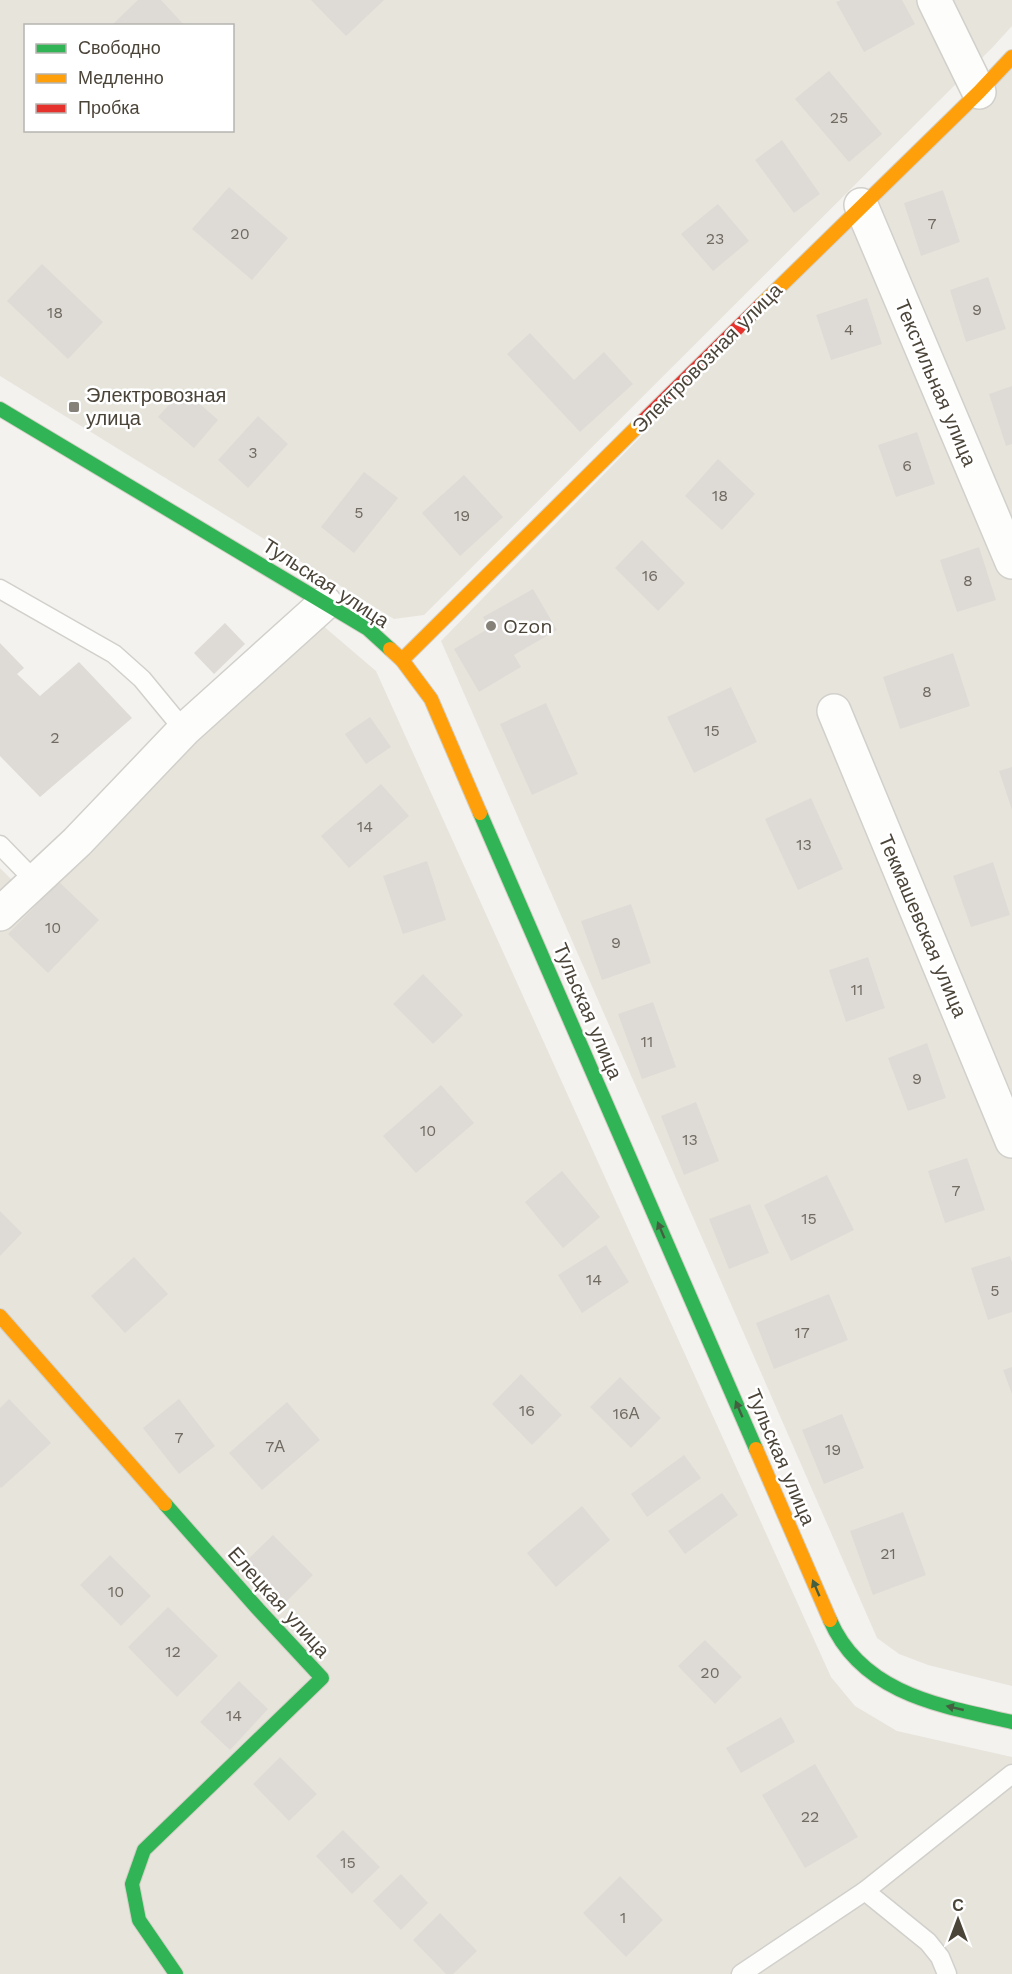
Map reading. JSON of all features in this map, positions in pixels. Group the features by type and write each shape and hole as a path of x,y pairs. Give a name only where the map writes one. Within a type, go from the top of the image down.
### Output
{"main road":[{"name":"Электровозная улица","path":"402,660 1012,57"},
{"name":"Тульская улица","path":"0,408 368,629 402,660 431,699 836,1634 858,1663 888,1685 944,1706 1012,1722"},
{"name":"Елецкая улица","path":"0,1316 242,1591 322,1678 144,1850 132,1884 139,1920 176,1974"}],"street":[{"path":"934,0 979,92"},
{"name":"Текстильная улица","path":"861,205 1012,562"},
{"path":"0,914 77,842 184,730 325,603"},
{"name":"Текмашевская улица","path":"834,711 1012,1141"}],"lane":[{"path":"0,589 114,654 142,680 184,730"},
{"path":"0,844 35,881"},
{"path":"741,1974 865,1891 1012,1774"},
{"path":"865,1891 928,1942 940,1957 947,1974"}],"shaded area":[{"path":"0,0 1012,0 1012,26 992,48 424,615 394,619 0,376"},
{"path":"1012,63 1012,552 865,206"},
{"path":"860,212 1012,577 1012,1686 928,1665 899,1654 877,1638 441,641"},
{"path":"321,624 376,671 831,1677 855,1706 897,1731 1012,1757 1012,1974 0,1974 0,922"},
{"path":"0,868 18,886 0,903"}],"building":[{"path":"138,0 161,0 183,24 113,24"},
{"path":"311,0 384,0 346,36"},
{"path":"841,0 902,0 915,24 864,52 836,2"},
{"path":"829,71 882,134 849,162 795,99"},
{"path":"782,140 820,194 794,213 755,160"},
{"path":"229,187 288,238 252,280 192,229"},
{"path":"943,190 960,242 921,256 904,203"},
{"path":"718,204 749,241 713,271 681,234"},
{"path":"42,264 103,322 68,359 7,301"},
{"path":"988,277 1006,329 966,342 950,290"},
{"path":"867,298 882,344 831,360 816,315"},
{"path":"530,333 574,380 604,352 633,384 580,432 507,354"},
{"path":"1012,386 1012,444 1006,446 989,394"},
{"path":"183,389 218,420 194,448 158,417"},
{"path":"258,416 288,444 248,488 218,460"},
{"path":"917,432 935,484 896,497 878,445"},
{"path":"718,459 755,494 722,530 685,496"},
{"path":"364,472 398,498 354,553 321,527"},
{"path":"464,475 503,517 460,556 422,513"},
{"path":"642,540 685,583 658,611 615,568"},
{"path":"979,547 996,600 957,612 940,560"},
{"path":"533,589 557,630 514,655 521,667 479,692 454,649 489,628 483,617"},
{"path":"225,623 245,644 214,674 194,653"},
{"path":"0,643 24,668 17,674 40,696 79,662 132,718 40,797 0,756"},
{"path":"953,653 970,706 900,729 883,677"},
{"path":"731,687 757,742 694,773 667,717"},
{"path":"546,703 578,774 532,795 500,724"},
{"path":"370,717 391,747 366,764 345,734"},
{"path":"1012,767 1012,810 999,771"},
{"path":"381,784 409,816 349,868 321,836"},
{"path":"811,798 843,869 798,890 765,819"},
{"path":"427,861 446,920 403,934 383,876"},
{"path":"993,862 1010,915 971,927 953,876"},
{"path":"59,882 99,920 48,973 8,934"},
{"path":"631,904 651,963 602,980 581,921"},
{"path":"868,957 885,1008 846,1022 829,970"},
{"path":"423,974 463,1015 433,1044 393,1004"},
{"path":"653,1002 676,1067 642,1079 618,1014"},
{"path":"927,1043 946,1098 908,1111 888,1058"},
{"path":"441,1085 474,1123 416,1173 383,1136"},
{"path":"696,1102 719,1161 684,1175 661,1116"},
{"path":"967,1158 985,1210 945,1223 928,1171"},
{"path":"562,1171 600,1217 563,1248 525,1202"},
{"path":"827,1175 854,1230 791,1261 764,1205"},
{"path":"750,1204 769,1253 729,1269 709,1219"},
{"path":"0,1211 22,1233 0,1256"},
{"path":"606,1245 629,1282 582,1313 558,1275"},
{"path":"1010,1256 1012,1312 988,1320 971,1268"},
{"path":"134,1257 168,1294 125,1333 91,1296"},
{"path":"829,1294 848,1340 774,1369 756,1323"},
{"path":"1012,1367 1012,1394 1003,1370"},
{"path":"521,1374 562,1415 532,1445 492,1404"},
{"path":"620,1377 661,1418 631,1448 590,1407"},
{"path":"9,1399 51,1443 1,1488 0,1408"},
{"path":"179,1399 215,1446 179,1474 143,1428"},
{"path":"287,1402 320,1440 262,1490 229,1453"},
{"path":"842,1414 864,1468 824,1484 802,1430"},
{"path":"684,1455 701,1478 647,1517 631,1494"},
{"path":"722,1493 738,1515 685,1554 668,1531"},
{"path":"582,1506 610,1540 556,1587 527,1553"},
{"path":"903,1512 926,1575 873,1595 850,1531"},
{"path":"273,1535 313,1575 283,1605 243,1564"},
{"path":"110,1555 151,1596 121,1626 80,1585"},
{"path":"168,1607 218,1656 177,1697 128,1647"},
{"path":"705,1640 742,1677 715,1704 678,1666"},
{"path":"239,1681 268,1709 230,1750 200,1722"},
{"path":"781,1717 795,1742 741,1773 726,1748"},
{"path":"280,1757 317,1794 289,1821 253,1784"},
{"path":"815,1764 858,1837 805,1868 762,1795"},
{"path":"343,1830 380,1867 352,1894 316,1856"},
{"path":"401,1874 428,1903 401,1930 373,1901"},
{"path":"620,1876 663,1920 626,1957 583,1913"},
{"path":"440,1913 477,1951 453,1974 446,1974 413,1940"}],"traffic: fast":[{"path":"0,409 368,629 390,649"},
{"path":"480,813 756,1449"},
{"path":"165,1504 322,1678 144,1850 132,1884 139,1920 176,1974"},
{"path":"830,1620 844,1645 862,1665 883,1681 906,1693 932,1702 1012,1722"}],"traffic: slow":[{"path":"761,305 1012,57"},
{"path":"402,660 643,421"},
{"path":"390,649 402,660 431,699 480,813"},
{"path":"0,1316 165,1504"},
{"path":"756,1449 830,1620"}],"traffic: jam":[{"path":"643,421 761,305"}],"place":[{"name":"Электровозная улица","path":"74,407"},
{"name":"Ozon","path":"491,626"}]}
